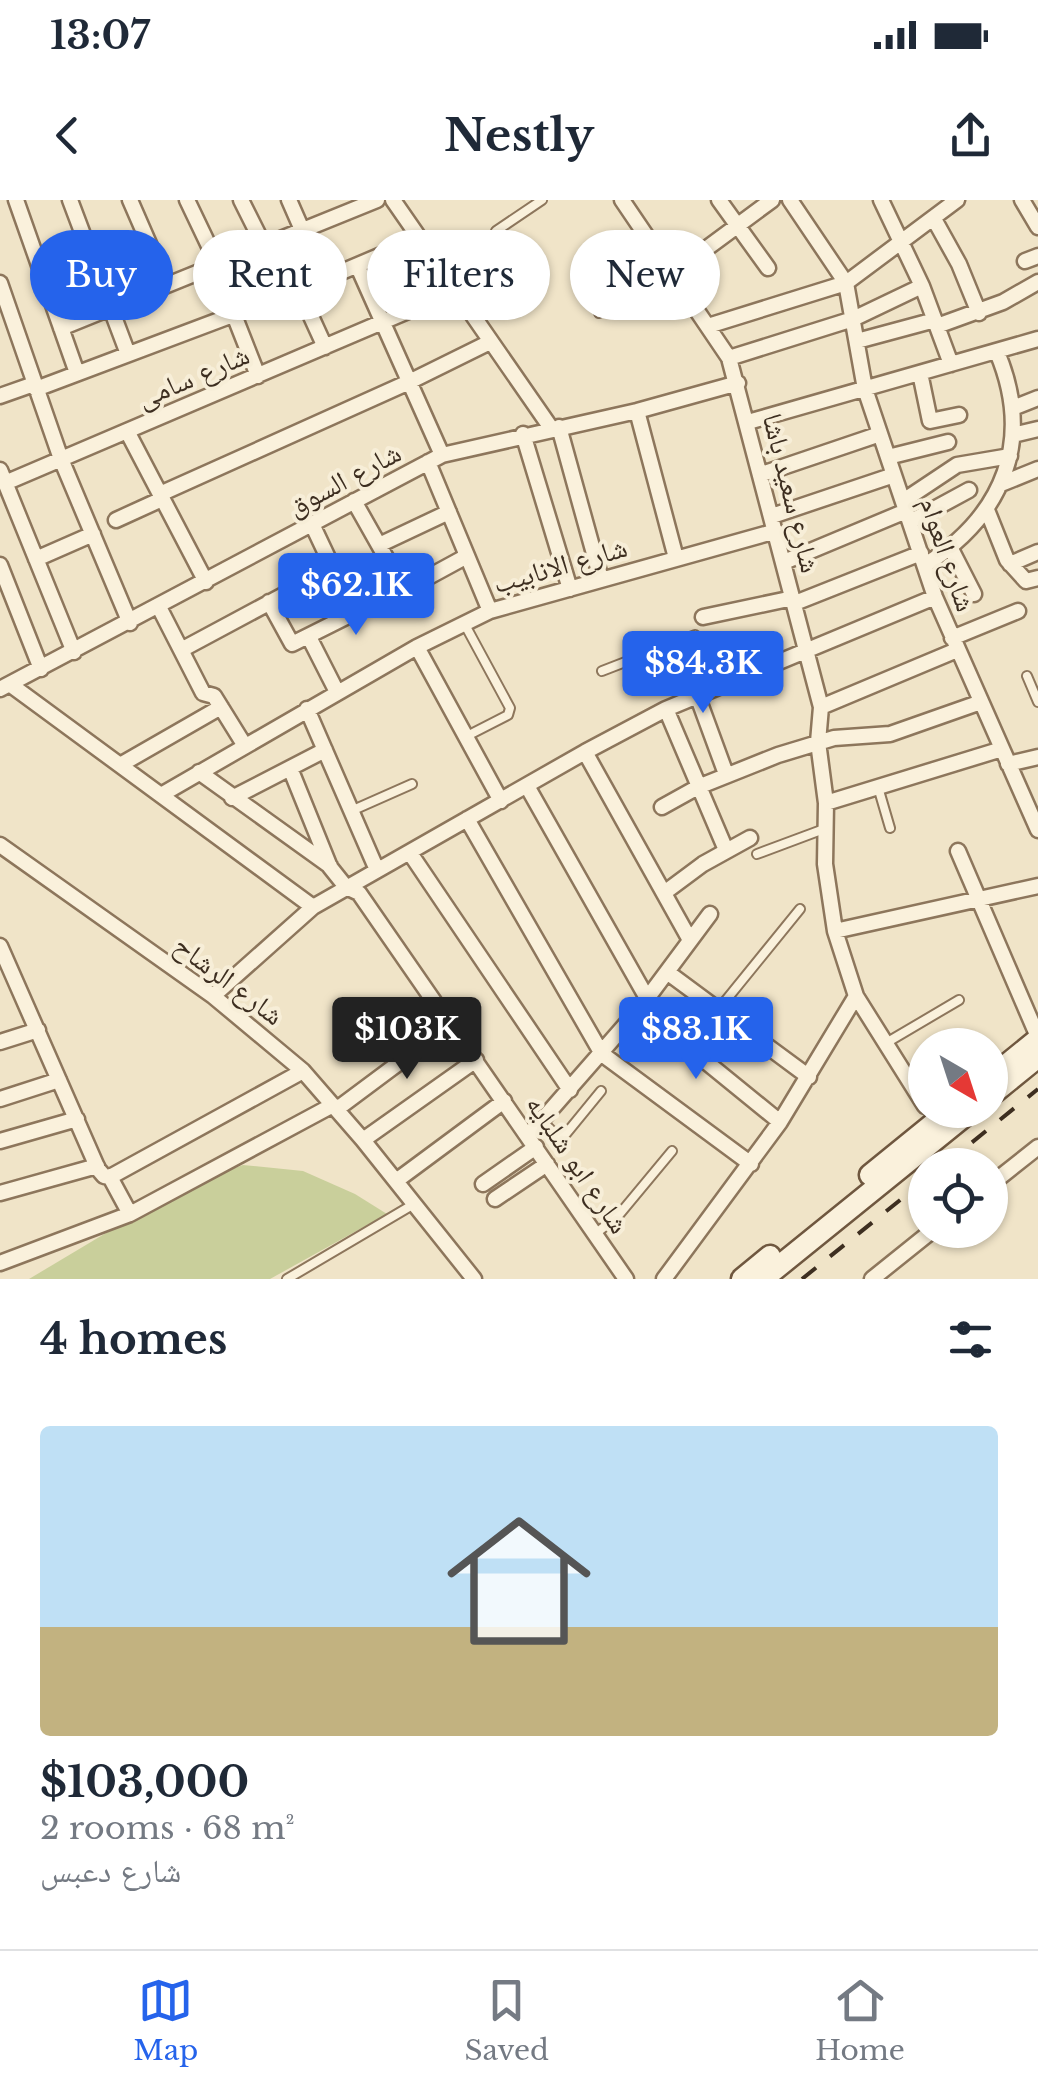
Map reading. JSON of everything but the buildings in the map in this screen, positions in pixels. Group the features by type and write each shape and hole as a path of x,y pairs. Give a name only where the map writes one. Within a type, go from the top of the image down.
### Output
{"main road":[{"path":"1008,1063 1038,1038"},
{"path":"1008,1081 1038,1057"},
{"path":"742,1279 916,1128"},
{"path":"763,1279 950,1128"}],"street":[{"path":"16,200 77,373"},
{"path":"70,200 82,230"},
{"path":"130,200 143,230"},
{"path":"187,200 201,230"},
{"path":"241,200 256,230"},
{"path":"288,200 302,230 368,202"},
{"path":"393,200 414,230"},
{"name":"شارع سعيد باشا","path":"622,200 642,230"},
{"path":"719,200 768,268"},
{"path":"720,237 772,200"},
{"path":"790,200 846,284"},
{"path":"882,200 922,286 951,364"},
{"path":"1022,200 1037,223"},
{"path":"708,326 846,284 902,245 952,202"},
{"path":"934,219 960,264 978,313"},
{"path":"347,271 367,262"},
{"path":"358,266 410,382 449,512 490,611"},
{"path":"857,340 978,313 1038,282"},
{"path":"0,283 61,459 130,623"},
{"name":"شارع العوام","path":"846,284 865,389 935,596 1008,764 1032,798 1038,830"},
{"path":"729,358 852,318 922,286"},
{"path":"60,328 80,320"},
{"path":"116,320 128,354"},
{"path":"0,396 77,373 222,320"},
{"path":"240,320 258,376"},
{"path":"312,320 324,346"},
{"name":"شارع سامى","path":"3,476 61,459 388,320"},
{"path":"475,320 555,428 602,579"},
{"name":"شارع سعيد باشا","path":"704,320 729,358 738,384 821,707 818,742 826,802 827,888 835,930 856,996 908,1075"},
{"path":"748,422 1038,339"},
{"path":"116,520 490,342"},
{"path":"704,616 794,600 951,548 987,510 1010,456 1013,408 996,352"},
{"path":"920,373 930,420 959,415"},
{"name":"شارع السوق","path":"5,687 435,458 738,384"},
{"path":"1013,408 1038,398"},
{"path":"638,410 676,558"},
{"path":"1013,435 1038,429"},
{"path":"126,432 206,582"},
{"path":"523,434 570,589"},
{"path":"762,474 880,434"},
{"path":"888,456 948,442"},
{"path":"907,511 957,465 1010,456"},
{"path":"1001,484 1038,469"},
{"name":"شارع الانابيب","path":"161,795 417,647 490,611 676,558 894,475"},
{"path":"3,476 74,652"},
{"path":"784,562 969,490"},
{"path":"354,502 405,587 467,556"},
{"path":"987,510 1010,564 1026,580 1038,578"},
{"path":"379,545 449,512"},
{"path":"269,602 290,643 355,612 312,524"},
{"path":"36,559 92,534"},
{"path":"951,548 974,594"},
{"path":"1010,564 1038,552"},
{"path":"0,564 41,669"},
{"path":"181,650 334,568"},
{"path":"213,996 313,906 585,752 666,708 935,596"},
{"path":"160,607 203,693 214,696 245,746"},
{"path":"821,707 1018,611"},
{"path":"309,637 337,692"},
{"path":"417,647 500,801"},
{"path":"5,687 120,765 313,906"},
{"path":"692,697 726,774"},
{"path":"662,807 726,774 818,742 890,734 981,702"},
{"path":"120,765 221,707"},
{"path":"666,708 726,850"},
{"path":"307,710 378,870"},
{"path":"826,802 1002,749"},
{"path":"232,798 325,750"},
{"path":"585,752 690,940"},
{"path":"1008,764 1038,756"},
{"path":"290,768 330,867"},
{"path":"199,772 330,867"},
{"path":"527,786 644,1003 780,1122"},
{"path":"467,820 602,1054 751,1164"},
{"path":"664,893 750,838"},
{"name":"شارع الرشاح","path":"0,845 213,996 303,1071 474,1279"},
{"path":"958,851 1038,1038"},
{"path":"410,853 570,1090"},
{"name":"شارع ابو شلبايه","path":"330,867 346,887 359,893 626,1279"},
{"path":"835,930 1038,886"},
{"path":"483,1184 532,1142 542,1121 644,1003 710,914"},
{"path":"0,946 6,974 38,1030 97,1166 110,1177 130,1214"},
{"path":"667,972 809,1077"},
{"path":"664,1279 780,1122 856,996"},
{"path":"0,1263 130,1214 336,1107 452,1024"},
{"path":"0,1042 38,1030"},
{"path":"363,1140 476,1060"},
{"path":"110,1177 303,1071"},
{"path":"0,1099 60,1080"},
{"path":"396,1181 504,1100"},
{"path":"0,1142 77,1119"},
{"path":"1008,1171 1038,1147"},
{"path":"495,1199 547,1164"},
{"path":"0,1193 97,1166"},
{"path":"872,1279 911,1248"}],"lane":[{"path":"497,230 542,200"},
{"path":"464,623 510,708 508,715 466,737"},
{"path":"602,671 695,635"},
{"path":"662,648 692,697"},
{"path":"1027,676 1035,687 1038,702"},
{"path":"351,811 412,784"},
{"path":"878,787 890,828"},
{"path":"757,854 824,829"},
{"path":"718,1010 800,910"},
{"path":"886,1044 959,1000"},
{"path":"542,1121 556,1135 564,1135 601,1090"},
{"path":"595,1234 624,1208 672,1151"},
{"path":"288,1279 414,1204"}],"green space":[{"path":"243,1165 303,1171 355,1194 387,1214 270,1279 29,1279 183,1187"}],"railway":[{"path":"965,1148 1038,1089"},
{"path":"802,1279 908,1194"}]}
